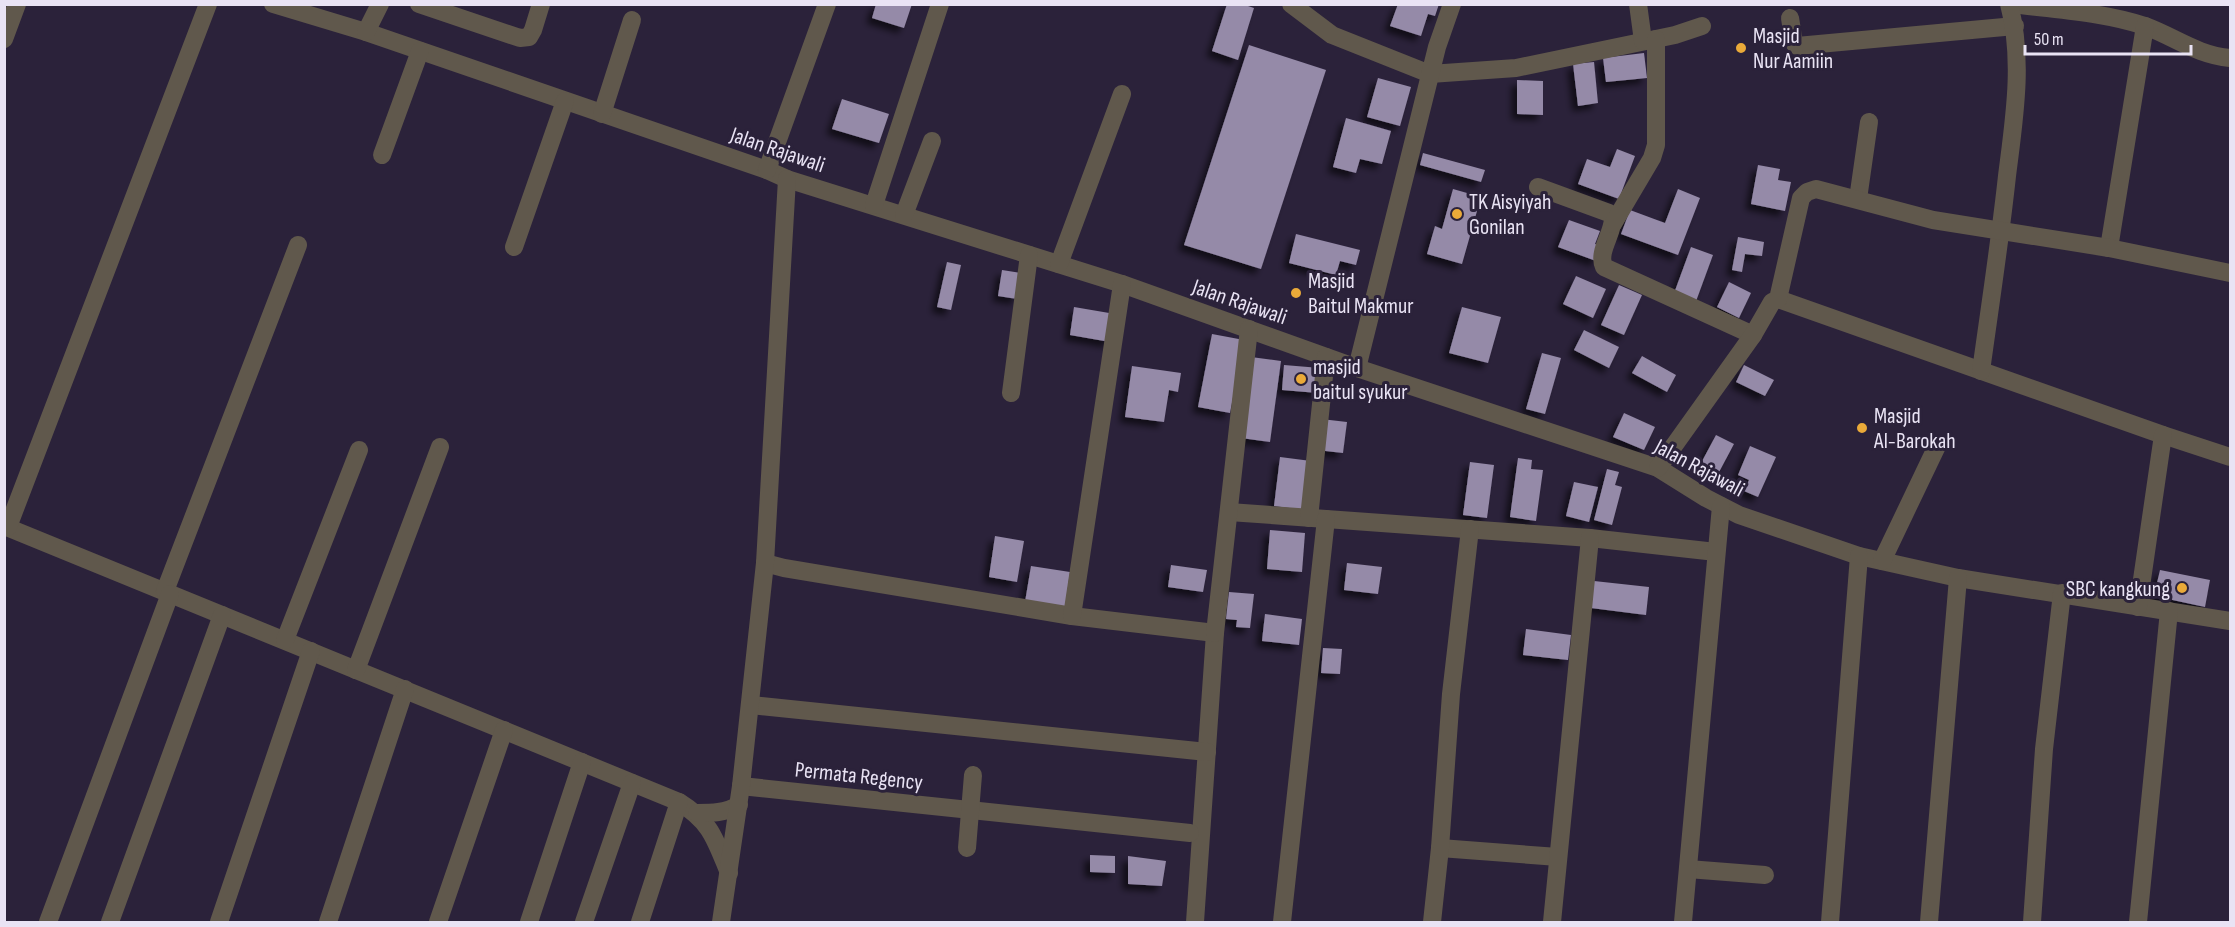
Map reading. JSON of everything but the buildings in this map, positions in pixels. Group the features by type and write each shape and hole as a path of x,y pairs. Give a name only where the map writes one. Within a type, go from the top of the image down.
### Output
{"street":[{"path":"4,39 17,4"},
{"path":"208,4 6,526 678,802 704,820 716,841 729,873"},
{"name":"Jalan Rajawali","path":"273,4 366,32 767,170 787,179 1122,284 1357,368 1658,468 1739,515 1859,556 1958,578 2230,621"},
{"path":"366,32 380,4"},
{"path":"418,4 520,38 529,37 541,4"},
{"path":"767,170 827,4"},
{"path":"874,205 940,4"},
{"path":"1291,4 1332,35 1430,74 1516,68 1650,40 1701,26"},
{"path":"1357,368 1430,74 1452,4"},
{"path":"1638,4 1650,40 1656,145 1652,158 1613,224 1602,257 1604,267 1753,335"},
{"path":"1981,371 2014,123 2017,69 2015,26 2011,4 2107,17 2145,26 2194,50 2230,58"},
{"path":"1790,18 1794,43 1797,46 2015,26"},
{"path":"603,114 632,20"},
{"path":"2109,248 2145,26"},
{"path":"382,155 420,51"},
{"path":"1059,264 1122,94"},
{"path":"514,247 565,101"},
{"path":"1858,199 1869,122"},
{"path":"904,215 932,141"},
{"path":"721,922 739,805 765,563 787,179"},
{"path":"1538,187 1609,213 1613,218 1613,224"},
{"path":"1778,299 1802,198 1807,192 1816,189 1933,220 2109,248 2230,273"},
{"path":"48,922 167,592 298,245"},
{"path":"1011,393 1029,255"},
{"path":"1072,616 1122,284"},
{"path":"1658,468 1753,335 1772,302 1778,299 2230,457"},
{"path":"1195,922 1215,633 1249,329"},
{"path":"1282,922 1317,518 1326,357"},
{"path":"2138,607 2163,435"},
{"path":"1882,561 1937,446"},
{"path":"356,670 440,447"},
{"path":"285,640 358,450"},
{"path":"1683,922 1721,506"},
{"path":"1229,512 1470,528 1716,552"},
{"path":"1432,922 1440,848 1451,694 1470,528"},
{"path":"1552,922 1590,538"},
{"path":"1830,922 1859,556"},
{"path":"765,563 1072,616 1215,633"},
{"path":"1929,922 1958,578"},
{"path":"2032,922 2043,749 2062,593"},
{"path":"2138,922 2169,611"},
{"path":"110,922 222,615"},
{"path":"219,922 311,651"},
{"path":"328,922 405,689"},
{"path":"751,705 1207,752"},
{"path":"438,922 504,730"},
{"path":"529,922 582,762"},
{"path":"967,848 973,775"},
{"path":"584,922 632,783"},
{"name":"Permata Regency","path":"741,786 970,812 1190,833"},
{"path":"640,922 678,802"},
{"path":"696,813 728,811 739,805"},
{"path":"1440,848 1558,857"},
{"path":"1688,869 1766,874"}],"place":[{"name":"Masjid Nur Aamiin","path":"1741,48"},
{"name":"TK Aisyiyah Gonilan","path":"1457,214"},
{"name":"Masjid Baitul Makmur","path":"1296,293"},
{"name":"masjid baitul syukur","path":"1301,379"},
{"name":"Masjid Al-Barokah","path":"1862,428"},
{"name":"SBC kangkung","path":"2182,588"}]}
